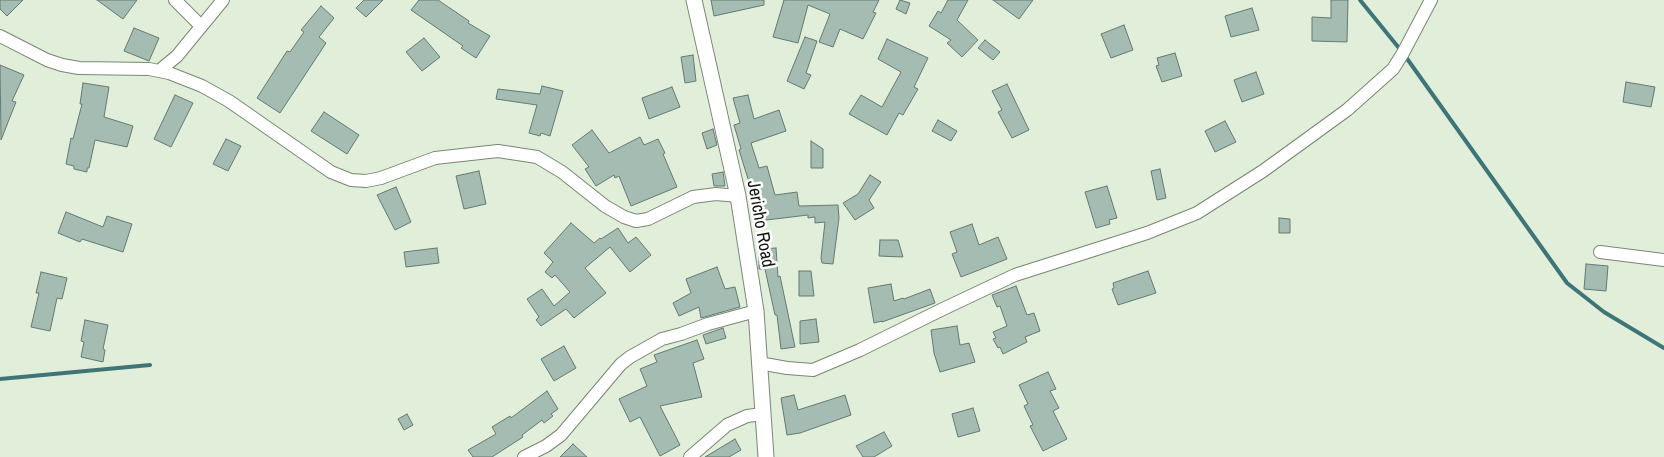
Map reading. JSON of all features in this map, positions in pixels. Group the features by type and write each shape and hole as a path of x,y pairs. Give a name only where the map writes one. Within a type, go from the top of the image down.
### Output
{"street":[{"path":"175,0 200,25"},
{"path":"160,71 177,56 200,25 223,0"},
{"name":"Jericho Road","path":"694,0 738,196 756,311 766,457"},
{"path":"759,362 787,368 812,370 860,350 1015,275 1146,233 1197,213 1263,171 1347,110 1393,69 1431,0"},
{"path":"0,36 47,60 62,65 80,68 149,68 169,73 202,86 229,101 331,172 351,180 366,181 381,178 435,158 498,151 537,157 562,172 604,206 630,219 648,218 693,197 716,194 738,196"},
{"path":"1600,252 1664,260"},
{"path":"524,457 546,446 561,435 621,364 630,357 662,339 756,311"},
{"path":"690,457 727,425 747,416 763,414"}],"building":[{"path":"0,0 23,0 7,16 0,9"},
{"path":"97,0 137,0 123,19"},
{"path":"364,0 383,0 366,17 356,8"},
{"path":"419,0 438,0 469,21 468,23 490,36 476,58 461,48 463,46 411,10"},
{"path":"711,0 764,0 764,5 714,16"},
{"path":"784,0 879,0 873,12 876,13 863,39 840,29 833,47 819,42 830,14 808,5 798,43 773,37"},
{"path":"900,0 910,3 906,14 896,9"},
{"path":"948,0 968,0 957,20 978,40 962,57 947,43 951,40 929,26 938,11 941,13"},
{"path":"993,0 1033,0 1019,19"},
{"path":"1331,0 1348,0 1347,42 1312,41 1312,17 1331,18"},
{"path":"321,6 334,18 319,37 326,43 280,113 257,98 287,51 290,52 304,32 301,30"},
{"path":"1252,8 1259,30 1231,37 1225,16"},
{"path":"1124,25 1133,50 1111,58 1101,34"},
{"path":"134,28 159,38 149,61 124,51"},
{"path":"805,37 817,41 806,73 811,75 804,89 787,81"},
{"path":"424,38 440,57 422,71 406,52"},
{"path":"887,39 928,58 914,87 918,89 903,115 899,113 887,135 849,114 861,95 882,107 901,72 878,59"},
{"path":"985,40 1000,52 993,60 978,48"},
{"path":"1175,53 1182,76 1162,82 1156,66 1159,65 1157,58"},
{"path":"693,55 696,81 685,83 681,57"},
{"path":"0,65 24,75 12,101 16,102 1,140"},
{"path":"1256,72 1264,94 1242,102 1234,80"},
{"path":"1626,82 1655,87 1651,107 1623,102"},
{"path":"83,83 109,87 104,117 133,126 127,147 95,140 87,172 74,169 74,166 66,164 71,138 73,139 82,104 80,104"},
{"path":"1007,84 1029,130 1012,138 998,112 1002,110 992,91"},
{"path":"542,86 563,91 550,136 541,133 540,136 529,133 537,105 496,99 498,89 540,94"},
{"path":"672,87 680,107 649,119 642,98"},
{"path":"175,95 193,103 171,147 154,139"},
{"path":"748,95 754,119 779,110 786,131 751,143 759,168 767,166 775,195 797,192 799,206 838,205 839,218 833,264 822,263 821,258 825,222 815,223 815,217 808,218 808,215 758,221 755,192 750,192 734,125 740,123 733,98"},
{"path":"324,112 359,135 347,154 311,131"},
{"path":"938,120 957,131 951,141 932,131"},
{"path":"1225,121 1236,142 1215,152 1205,131"},
{"path":"713,129 717,145 707,149 702,133"},
{"path":"592,130 609,153 640,137 644,145 658,139 677,187 631,206 619,176 615,178 614,175 596,186 585,169 589,167 572,145"},
{"path":"226,139 241,146 228,171 213,164"},
{"path":"811,141 823,149 823,168 811,168"},
{"path":"1160,169 1166,198 1157,200 1151,171"},
{"path":"479,171 486,204 464,209 456,176"},
{"path":"723,172 725,186 714,186 712,174"},
{"path":"870,175 881,182 869,200 874,208 855,220 843,203 858,194"},
{"path":"1107,186 1117,218 1109,220 1110,224 1096,228 1085,192"},
{"path":"396,187 411,222 395,230 377,195"},
{"path":"66,212 103,227 107,216 132,224 123,252 82,239 80,242 58,233"},
{"path":"1279,218 1290,219 1290,233 1279,233"},
{"path":"571,223 594,243 618,228 628,243 636,237 651,255 630,272 610,247 585,268 606,293 574,318 566,309 541,326 536,320 539,317 527,299 542,289 554,306 570,292 555,275 552,278 545,272 553,262 544,253"},
{"path":"972,224 979,245 998,237 1007,259 961,277 952,254 957,252 950,232"},
{"path":"880,240 898,240 903,257 879,256"},
{"path":"437,248 439,263 406,267 404,252"},
{"path":"776,248 778,277 780,276 795,347 781,349 777,315 775,315 765,269 759,269 760,249"},
{"path":"1586,264 1608,266 1606,291 1584,289"},
{"path":"717,267 725,289 735,287 740,307 701,318 699,307 679,316 673,303 691,293 686,279"},
{"path":"799,271 811,271 814,296 799,296"},
{"path":"1148,271 1156,293 1118,305 1112,289 1114,288 1113,283"},
{"path":"41,272 67,278 62,299 57,298 50,331 31,327 39,293 36,293"},
{"path":"891,284 894,301 930,289 935,303 882,322 874,323 868,288"},
{"path":"1016,286 1027,315 1034,313 1040,331 1025,337 1027,342 1003,354 993,339 996,338 993,332 1007,326 1000,306 997,307 992,295"},
{"path":"816,319 819,342 800,344 800,321"},
{"path":"85,320 108,325 103,349 105,350 103,362 81,357 84,342 81,341"},
{"path":"957,326 960,345 969,343 975,362 940,372 934,353 931,330"},
{"path":"723,328 726,338 706,344 703,335"},
{"path":"697,340 704,359 693,363 702,397 660,406 680,445 660,456 640,417 630,422 619,399 647,386 640,369 657,362 654,355"},
{"path":"564,346 576,368 554,381 541,359"},
{"path":"1048,372 1056,389 1050,391 1059,408 1053,411 1067,439 1043,451 1030,426 1033,425 1024,406 1028,404 1019,385"},
{"path":"547,391 558,409 551,414 553,416 544,423 542,420 522,435 523,437 492,457 473,457 468,450 496,434 492,427 510,416 511,418"},
{"path":"794,395 798,410 845,395 851,415 800,433 787,435 781,398"},
{"path":"973,408 980,431 958,437 952,414"},
{"path":"407,414 413,425 404,430 398,419"},
{"path":"884,432 892,446 874,457 863,457 856,446"},
{"path":"735,439 741,450 729,457 705,457"},
{"path":"573,444 587,457 560,457"}],"waterway":[{"path":"1360,0 1403,53 1567,283 1604,312 1664,348"},
{"path":"0,379 150,365"}]}
